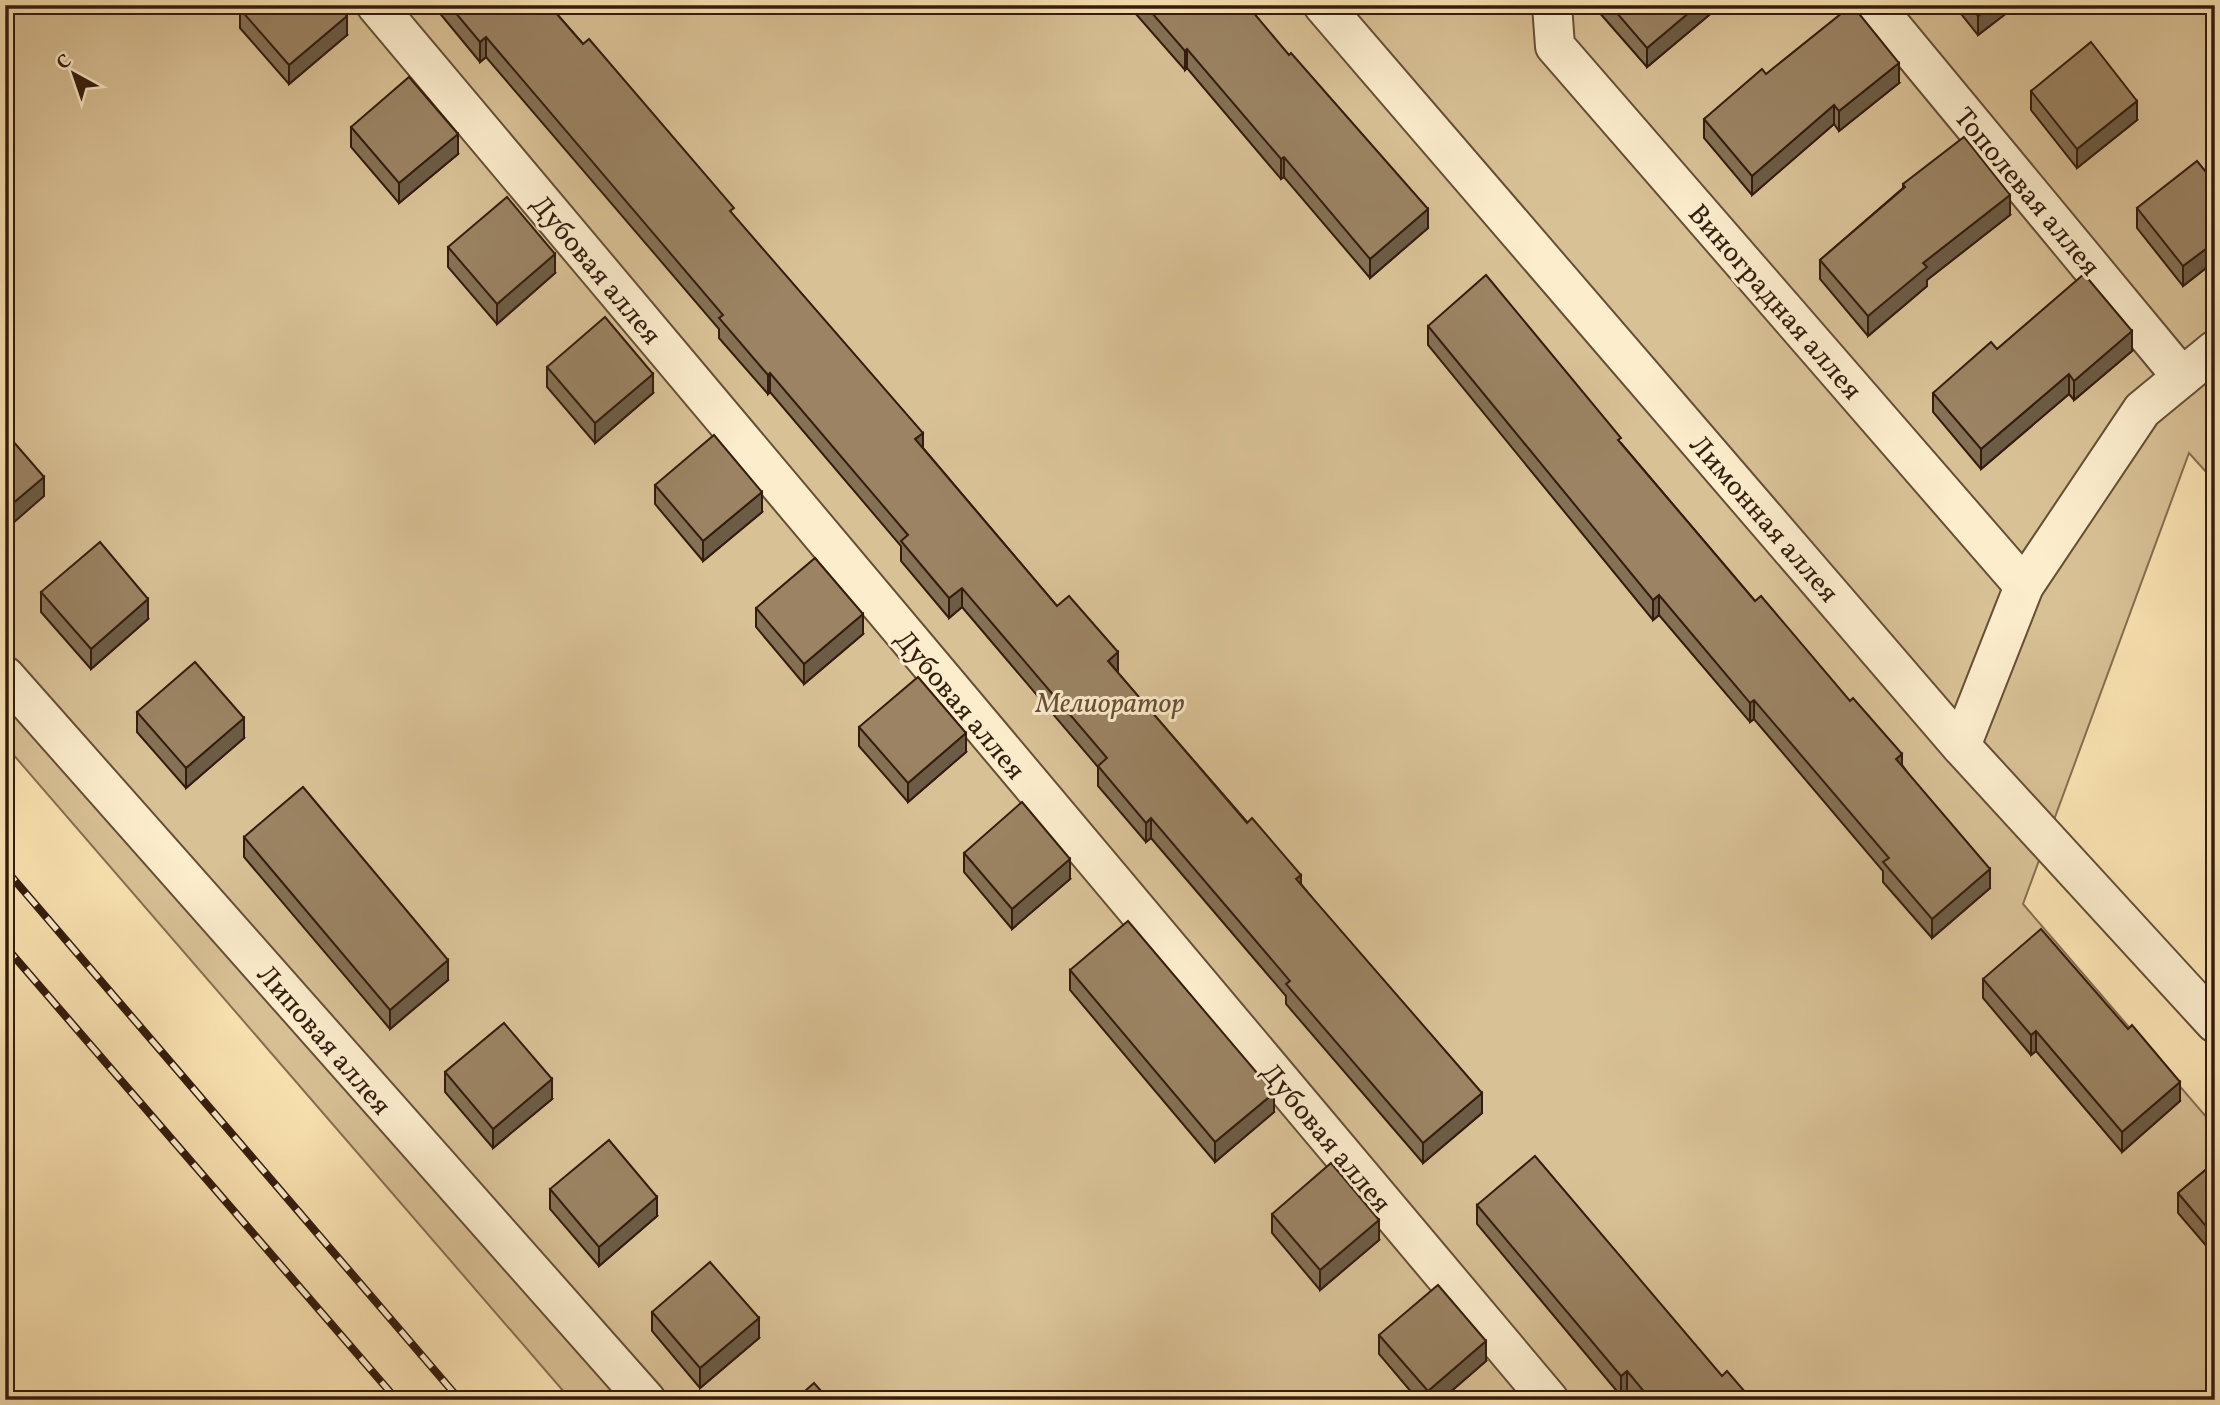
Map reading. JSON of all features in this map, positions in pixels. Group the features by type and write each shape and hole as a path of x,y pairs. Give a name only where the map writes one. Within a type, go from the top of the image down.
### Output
{"street":[{"name":"Дубовая аллея","path":"376,5 1549,1400"},
{"name":"Лимонная аллея","path":"1323,5 1962,746 2215,1023"},
{"name":"Виноградная аллея","path":"1552,5 1555,46 2024,586"},
{"name":"Тополевая аллея","path":"1874,5 2182,377"},
{"path":"1962,746 2024,586 2142,411 2215,350"},
{"name":"Липовая аллея","path":"5,676 646,1400"}],"green space":[{"name":"Мелиоратор","path":"5,5 2215,5 2215,482 2189,453 2023,904 2215,1127 2215,1400 571,1400 5,745"}],"building":[{"path":"244,5 338,5 347,16 289,65 240,9"},
{"path":"449,5 549,5 583,44 589,39 734,208 730,211 923,433 915,439 1057,606 1069,596 1118,652 1108,661 1247,823 1252,818 1301,875 1296,879 1482,1093 1423,1143 1286,984 1290,981 1151,818 1146,823 1098,766 1107,758 962,588 949,598 901,541 908,535 770,373 768,375 719,318 723,315 486,37 480,42"},
{"path":"1145,5 1247,5 1428,209 1370,259 1284,157 1281,159 1187,49 1185,51"},
{"path":"1610,5 1698,5 1647,48"},
{"path":"1852,5 1899,63 1839,111 1834,105 1752,176 1704,119 1762,69 1766,74"},
{"path":"1970,5 1992,5 1978,16"},
{"path":"2091,42 2137,101 2077,149 2031,91"},
{"path":"409,77 458,134 399,183 351,127"},
{"path":"1964,137 2010,195 1923,263 1927,267 1868,316 1820,260 1905,187 1903,184"},
{"path":"2197,161 2215,183 2215,242 2183,266 2137,208"},
{"path":"507,197 555,254 497,304 448,247"},
{"path":"2084,274 2132,331 2074,381 2069,374 1981,449 1933,393 1991,342 1997,349"},
{"path":"1486,275 1621,438 1618,440 1755,601 1761,596 1850,701 1853,698 1902,754 1896,759 1990,869 1932,919 1883,862 1889,858 1754,700 1750,703 1659,595 1653,600 1428,326"},
{"path":"605,317 653,374 595,423 547,367"},
{"path":"5,432 44,477 5,510"},
{"path":"714,435 762,492 703,541 655,485"},
{"path":"100,542 148,599 91,649 41,592"},
{"path":"815,558 863,614 804,664 756,608"},
{"path":"195,662 244,718 186,768 137,712"},
{"path":"918,677 966,733 908,783 859,727"},
{"path":"303,787 448,960 390,1010 244,837"},
{"path":"1022,802 1070,859 1012,909 964,853"},
{"path":"1128,921 1274,1093 1215,1142 1070,970"},
{"path":"2041,929 2128,1029 2132,1025 2180,1082 2122,1132 2036,1031 2031,1035 1983,979"},
{"path":"504,1023 552,1079 493,1129 445,1072"},
{"path":"609,1140 657,1197 599,1247 550,1189"},
{"path":"1535,1156 1722,1376 1727,1371 1752,1400 1651,1400 1627,1371 1621,1376 1477,1205"},
{"path":"2215,1162 2215,1237 2178,1193"},
{"path":"1331,1163 1379,1220 1320,1270 1272,1214"},
{"path":"710,1262 759,1318 700,1368 652,1312"},
{"path":"1438,1285 1486,1341 1428,1391 1379,1335"},
{"path":"814,1383 829,1400 795,1400"}],"railway":[{"path":"5,869 460,1400"},
{"path":"5,946 397,1400"}]}
